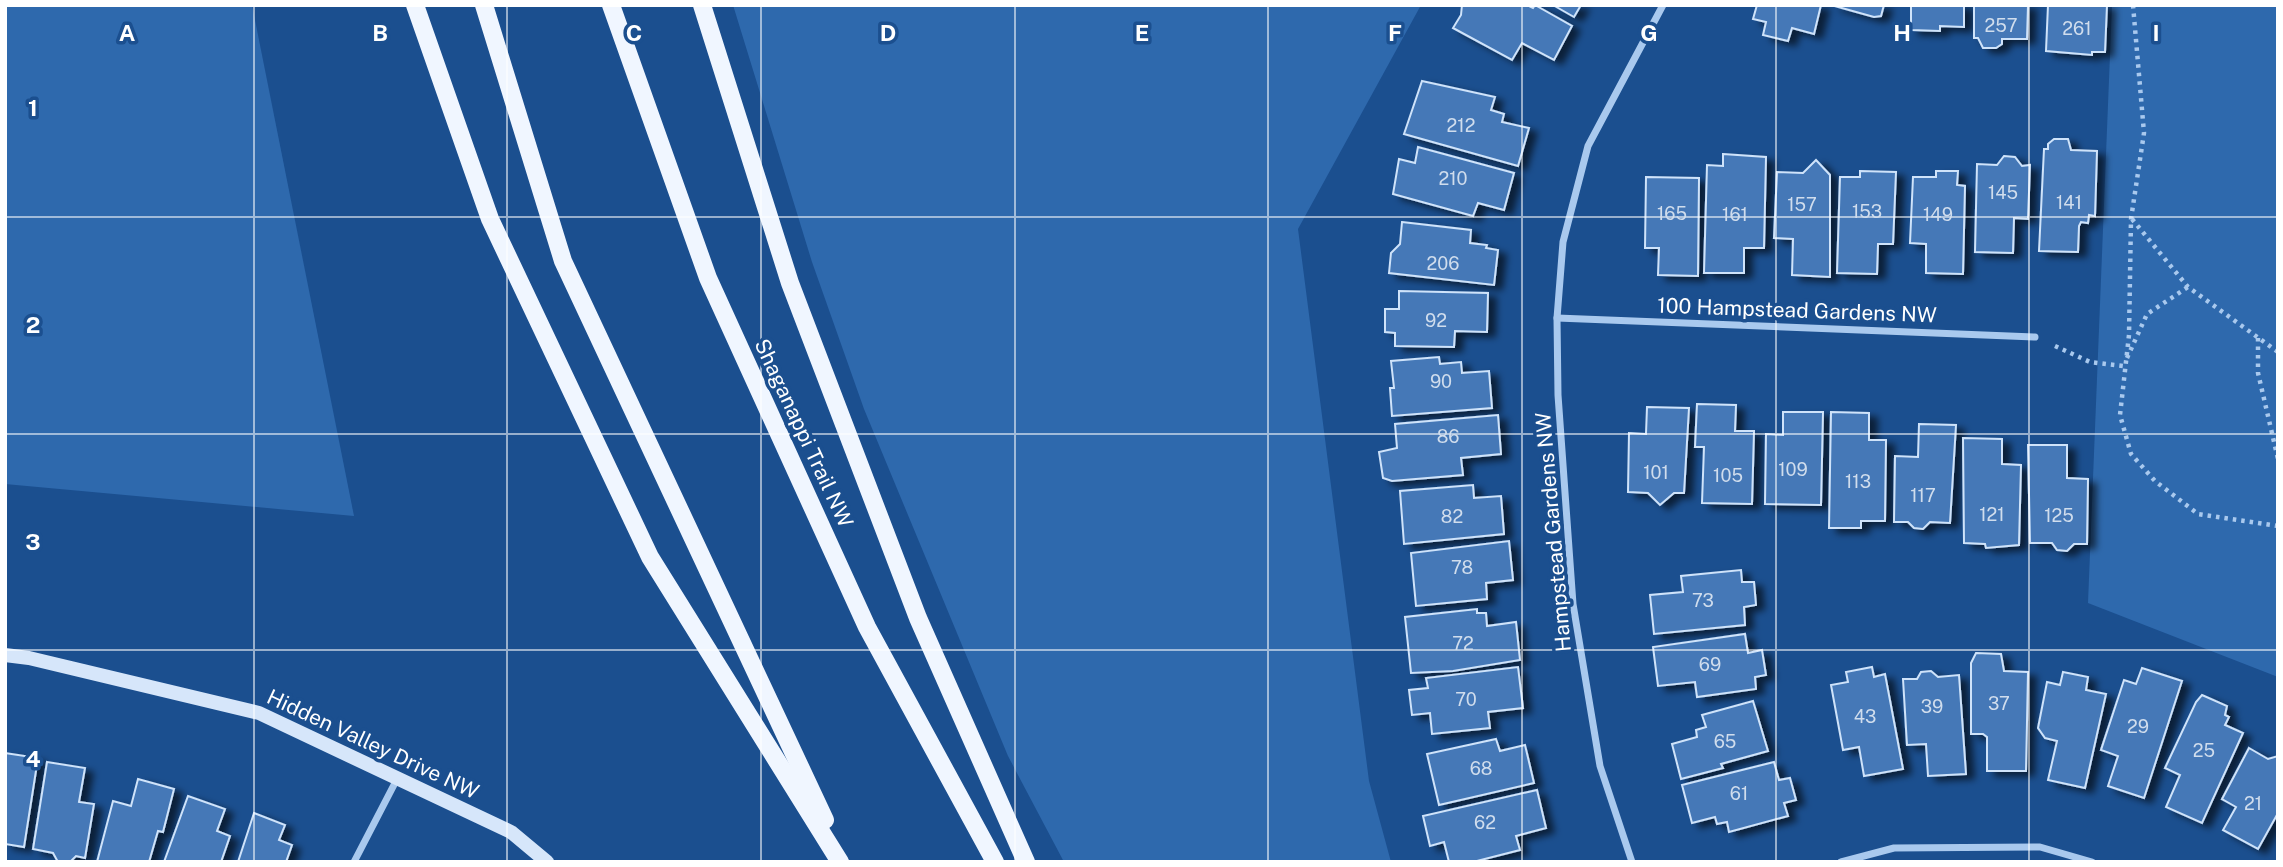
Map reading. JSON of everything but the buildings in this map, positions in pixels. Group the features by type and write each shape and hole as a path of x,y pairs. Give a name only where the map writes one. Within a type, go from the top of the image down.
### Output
{"main road":[{"path":"415,5 490,219 649,557 843,862"},
{"path":"484,5 563,261 843,862"},
{"name":"Shaganappi Trail NW","path":"611,5 708,278 867,626 995,862"},
{"path":"702,5 790,283 918,618 1026,862"}],"street":[{"name":"Hampstead Gardens NW","path":"1632,862 1600,766 1573,604 1558,395 1557,317 1563,242 1588,146 1663,5"},
{"name":"100 Hampstead Gardens NW","path":"1557,317 2035,337"},
{"name":"Hidden Valley Drive NW","path":"5,655 29,658 259,713 511,832 547,862"},
{"path":"354,862 398,777"},
{"path":"1841,862 1894,848 2040,846 2092,862"}],"path":[{"path":"2133,5 2144,133 2132,219 2129,335 2120,415 2131,454 2155,481 2198,514 2278,525"},
{"path":"2132,219 2188,287 2278,352"},
{"path":"2124,366 2147,314 2188,287"},
{"path":"2035,337 2090,362 2124,366"},
{"path":"2258,338 2258,373 2278,459"}],"shaded area":[{"path":"5,5 252,5 354,516 5,484"},
{"path":"733,5 1421,5 1298,229 1369,781 1391,862 1064,862 1008,756 864,409 812,262"},
{"path":"2112,5 2278,5 2278,677 2088,603"}]}
